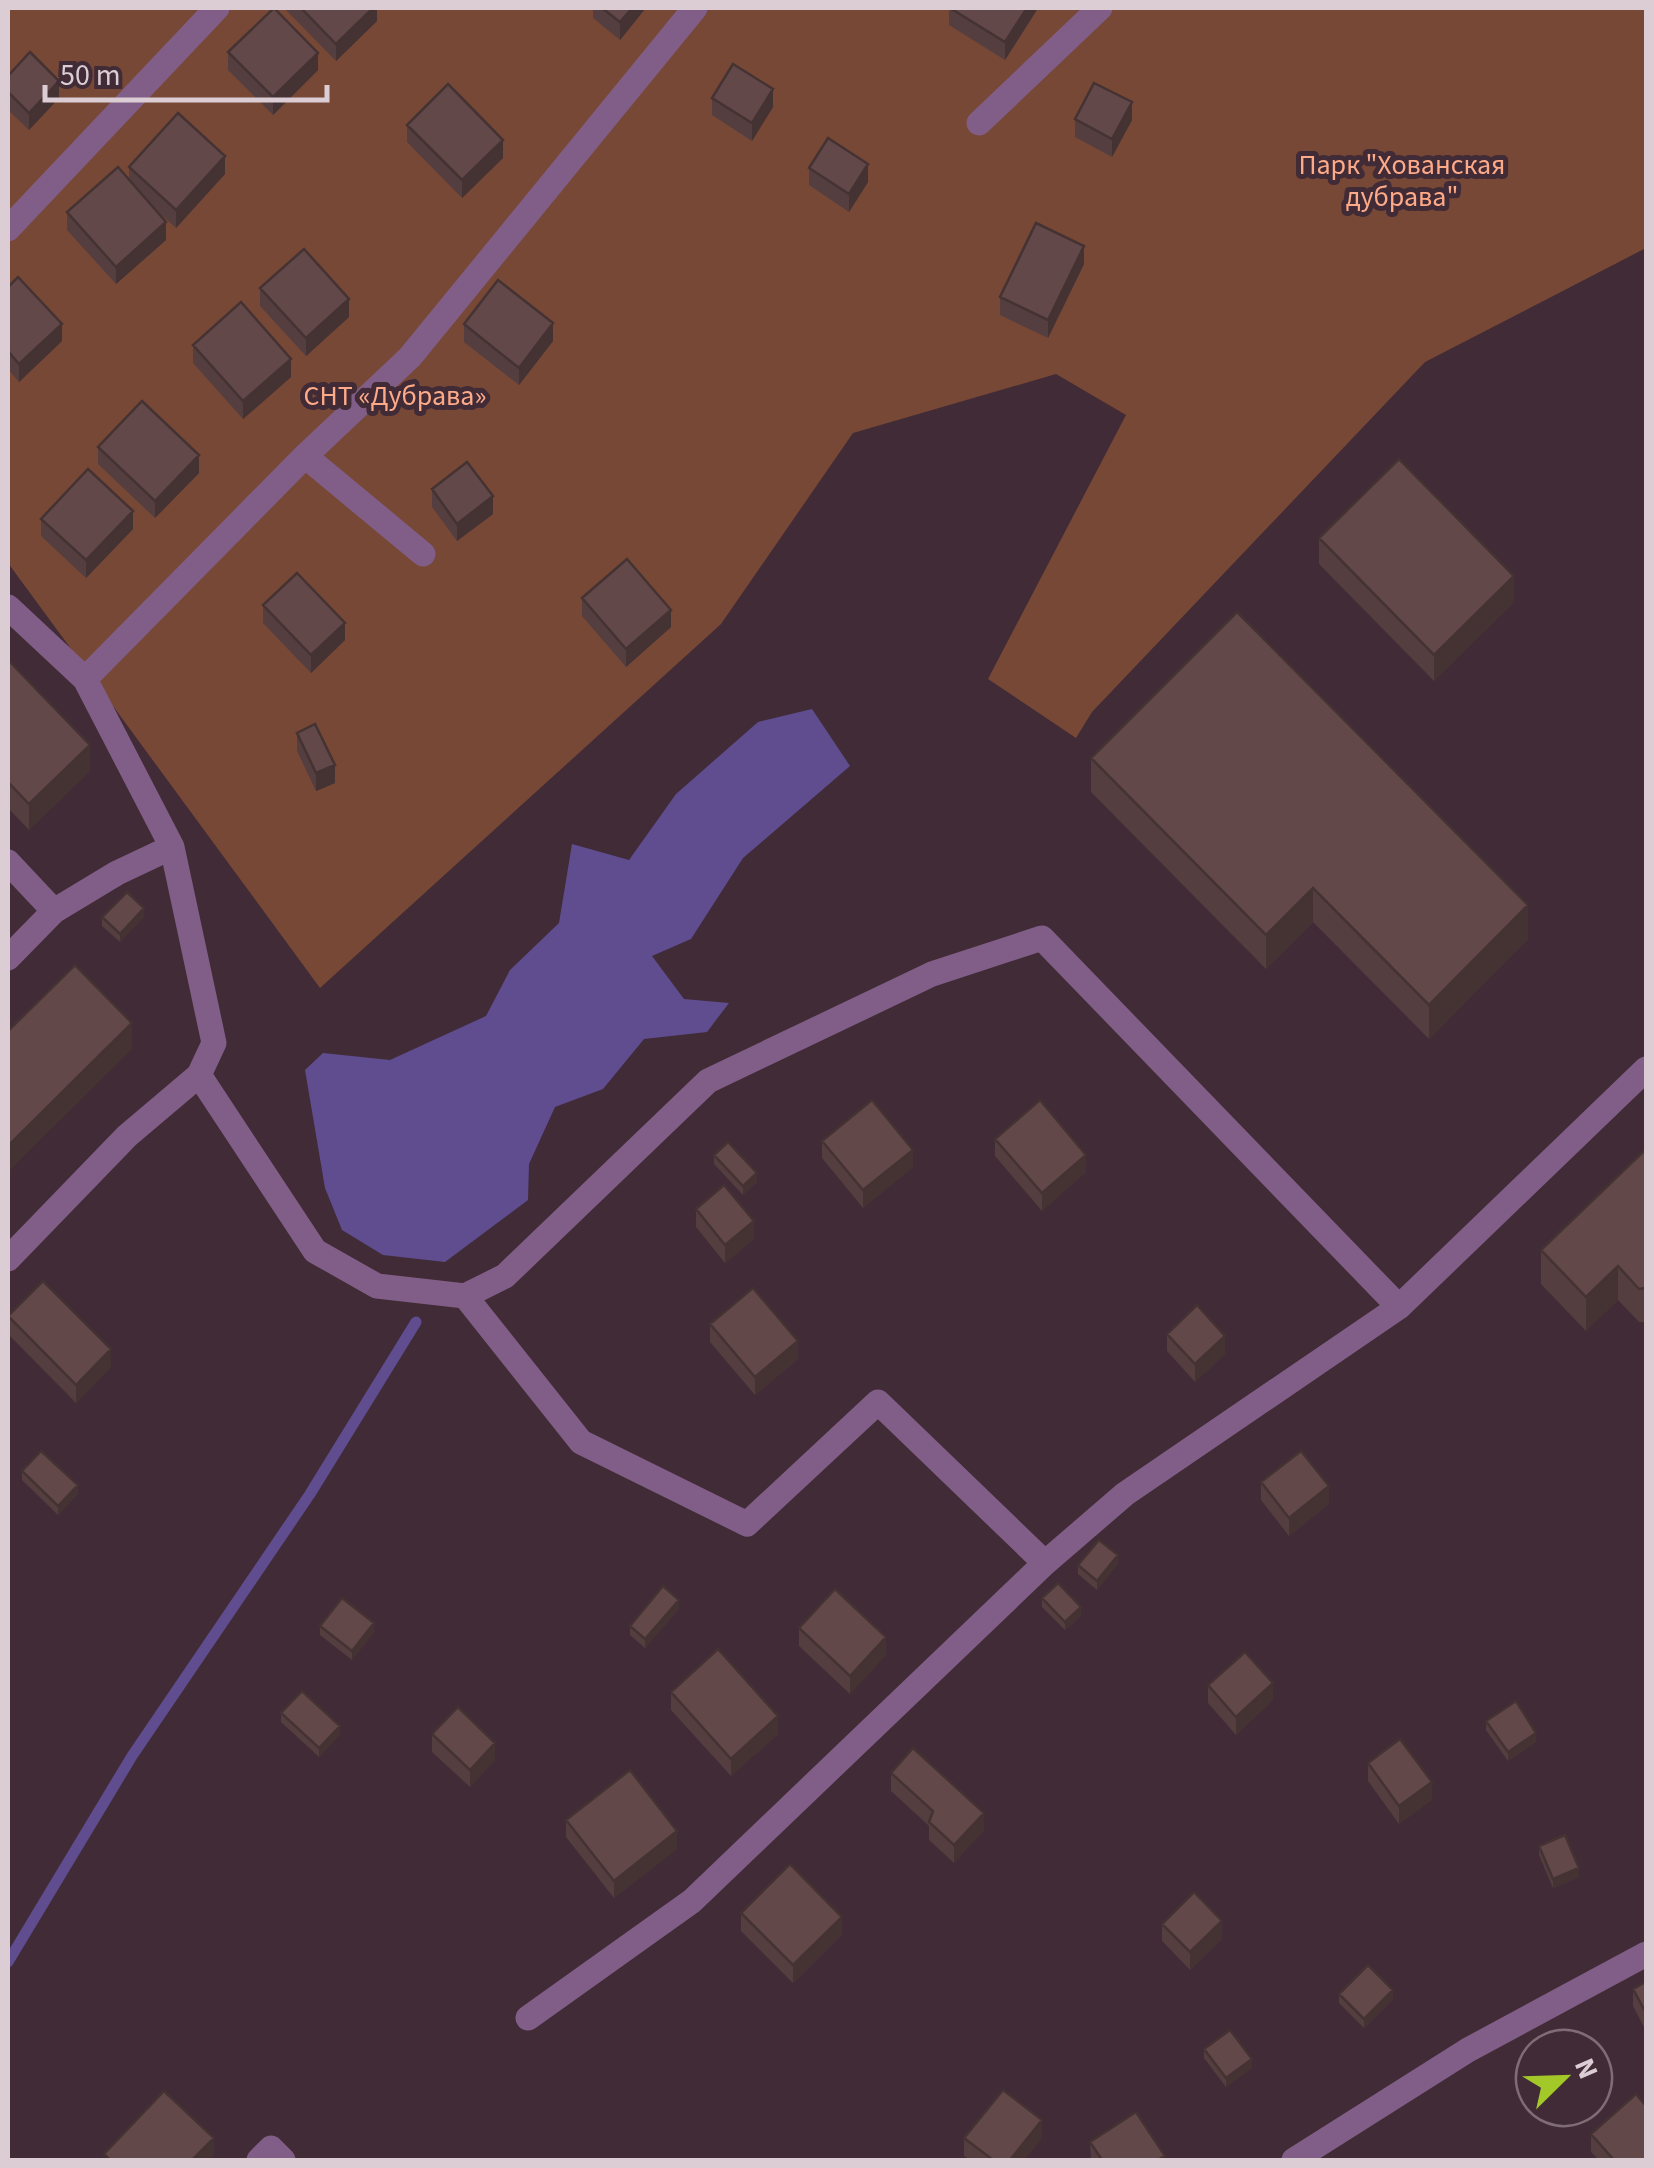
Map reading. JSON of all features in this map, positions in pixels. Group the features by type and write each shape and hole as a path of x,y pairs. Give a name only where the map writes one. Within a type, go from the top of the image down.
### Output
{"street":[{"path":"8,228 217,8"},
{"path":"85,679 305,456 410,356 696,8"},
{"path":"979,123 1100,8"},
{"path":"305,456 423,554"},
{"path":"8,607 85,679 172,847 214,1044 199,1075 128,1136 8,1260"},
{"path":"8,958 54,911 172,847"},
{"path":"8,862 54,911"},
{"path":"199,1075 315,1251 377,1286 465,1296 505,1276 708,1081 932,974 1042,938 1399,1307"},
{"path":"528,2018 692,1902 1046,1563 1125,1494 1399,1307 1646,1068"},
{"path":"465,1296 581,1442 747,1524 878,1402 1046,1563"},
{"path":"1294,2160 1468,2050 1646,1954"},
{"path":"259,2160 272,2148 283,2160"}],"green space":[{"name":"СНТ «Дубрава»","path":"8,8 1646,8 1646,248 1425,362 1092,712 1076,738 988,679 1126,415 1056,374 853,433 721,624 320,988 8,563"}],"shaded area":[{"path":"812,709 850,766 743,858 691,939 652,956 684,999 729,1003 707,1032 644,1039 603,1089 555,1107 529,1164 528,1200 445,1262 383,1255 342,1230 325,1188 305,1070 323,1053 390,1060 486,1016 510,970 559,923 572,844 629,860 676,794 758,722"}],"building":[{"path":"274,8 318,53 273,97 228,52"},
{"path":"301,8 373,8 336,44"},
{"path":"602,8 632,8 620,22"},
{"path":"950,8 1027,8 1005,42"},
{"path":"30,52 59,81 29,113 8,92 8,76"},
{"path":"733,64 773,89 752,123 712,98"},
{"path":"1094,83 1132,102 1112,139 1075,119"},
{"path":"448,84 503,140 462,180 407,125"},
{"path":"178,113 225,156 176,210 129,167"},
{"path":"828,138 868,164 849,194 809,168"},
{"path":"118,167 166,222 116,267 67,212"},
{"path":"1036,223 1084,246 1048,320 1000,297"},
{"path":"304,249 349,299 306,338 260,288"},
{"path":"18,277 62,324 19,364 8,351 8,287"},
{"path":"498,280 553,323 519,368 464,324"},
{"path":"241,302 291,359 243,401 193,345"},
{"path":"142,401 199,455 155,501 98,447"},
{"path":"1399,459 1514,576 1434,655 1319,538"},
{"path":"467,462 493,496 457,524 432,489"},
{"path":"88,469 133,511 86,560 41,519"},
{"path":"627,559 671,610 626,649 582,598"},
{"path":"297,573 345,623 311,655 263,605"},
{"path":"1237,612 1528,905 1429,1005 1313,888 1266,935 1091,758"},
{"path":"8,660 90,745 29,804 8,782"},
{"path":"315,724 335,765 316,773 297,733"},
{"path":"127,892 144,908 120,934 102,917"},
{"path":"75,965 132,1023 8,1146 8,1031"},
{"path":"872,1100 913,1150 863,1190 822,1141"},
{"path":"1040,1100 1086,1155 1042,1193 995,1139"},
{"path":"728,1142 757,1173 743,1186 714,1155"},
{"path":"1646,1149 1646,1288 1639,1289 1618,1266 1586,1297 1541,1250"},
{"path":"724,1185 754,1221 725,1245 696,1209"},
{"path":"43,1281 111,1349 76,1385 8,1316"},
{"path":"753,1288 798,1341 755,1377 710,1324"},
{"path":"1197,1305 1225,1336 1195,1364 1167,1334"},
{"path":"41,1451 78,1485 58,1506 22,1471"},
{"path":"1301,1451 1329,1486 1289,1518 1261,1482"},
{"path":"1099,1540 1118,1555 1097,1581 1078,1565"},
{"path":"1058,1583 1081,1607 1065,1622 1042,1598"},
{"path":"663,1586 679,1600 645,1639 630,1626"},
{"path":"835,1589 886,1637 850,1676 799,1628"},
{"path":"342,1598 374,1623 352,1651 320,1626"},
{"path":"718,1649 778,1716 731,1759 671,1692"},
{"path":"1245,1652 1273,1683 1236,1717 1208,1685"},
{"path":"302,1691 340,1726 319,1748 281,1713"},
{"path":"1516,1701 1536,1733 1508,1752 1486,1721"},
{"path":"458,1707 495,1743 470,1770 432,1734"},
{"path":"1400,1739 1432,1782 1399,1806 1368,1763"},
{"path":"913,1748 984,1813 954,1845 929,1822 933,1811 891,1773"},
{"path":"630,1770 677,1831 614,1881 566,1820"},
{"path":"1565,1835 1579,1868 1553,1879 1539,1846"},
{"path":"790,1864 842,1917 793,1965 741,1913"},
{"path":"1194,1892 1222,1921 1190,1952 1162,1924"},
{"path":"1368,1965 1393,1990 1364,2019 1339,1994"},
{"path":"1646,1982 1646,2013 1633,1989"},
{"path":"1230,2030 1252,2059 1226,2078 1204,2049"},
{"path":"1003,2090 1042,2120 1010,2160 993,2160 964,2138"},
{"path":"164,2091 214,2138 192,2160 110,2160 104,2154"},
{"path":"1636,2094 1646,2106 1646,2160 1614,2160 1591,2134 1598,2128 1614,2128 1614,2114"},
{"path":"1136,2112 1165,2156 1157,2160 1102,2160 1090,2142"}],"waterway":[{"path":"8,1962 132,1756 310,1494 416,1322"}],"park label":[{"name":"Парк \"Хованская дубрава\"","path":"1402,180"}]}
